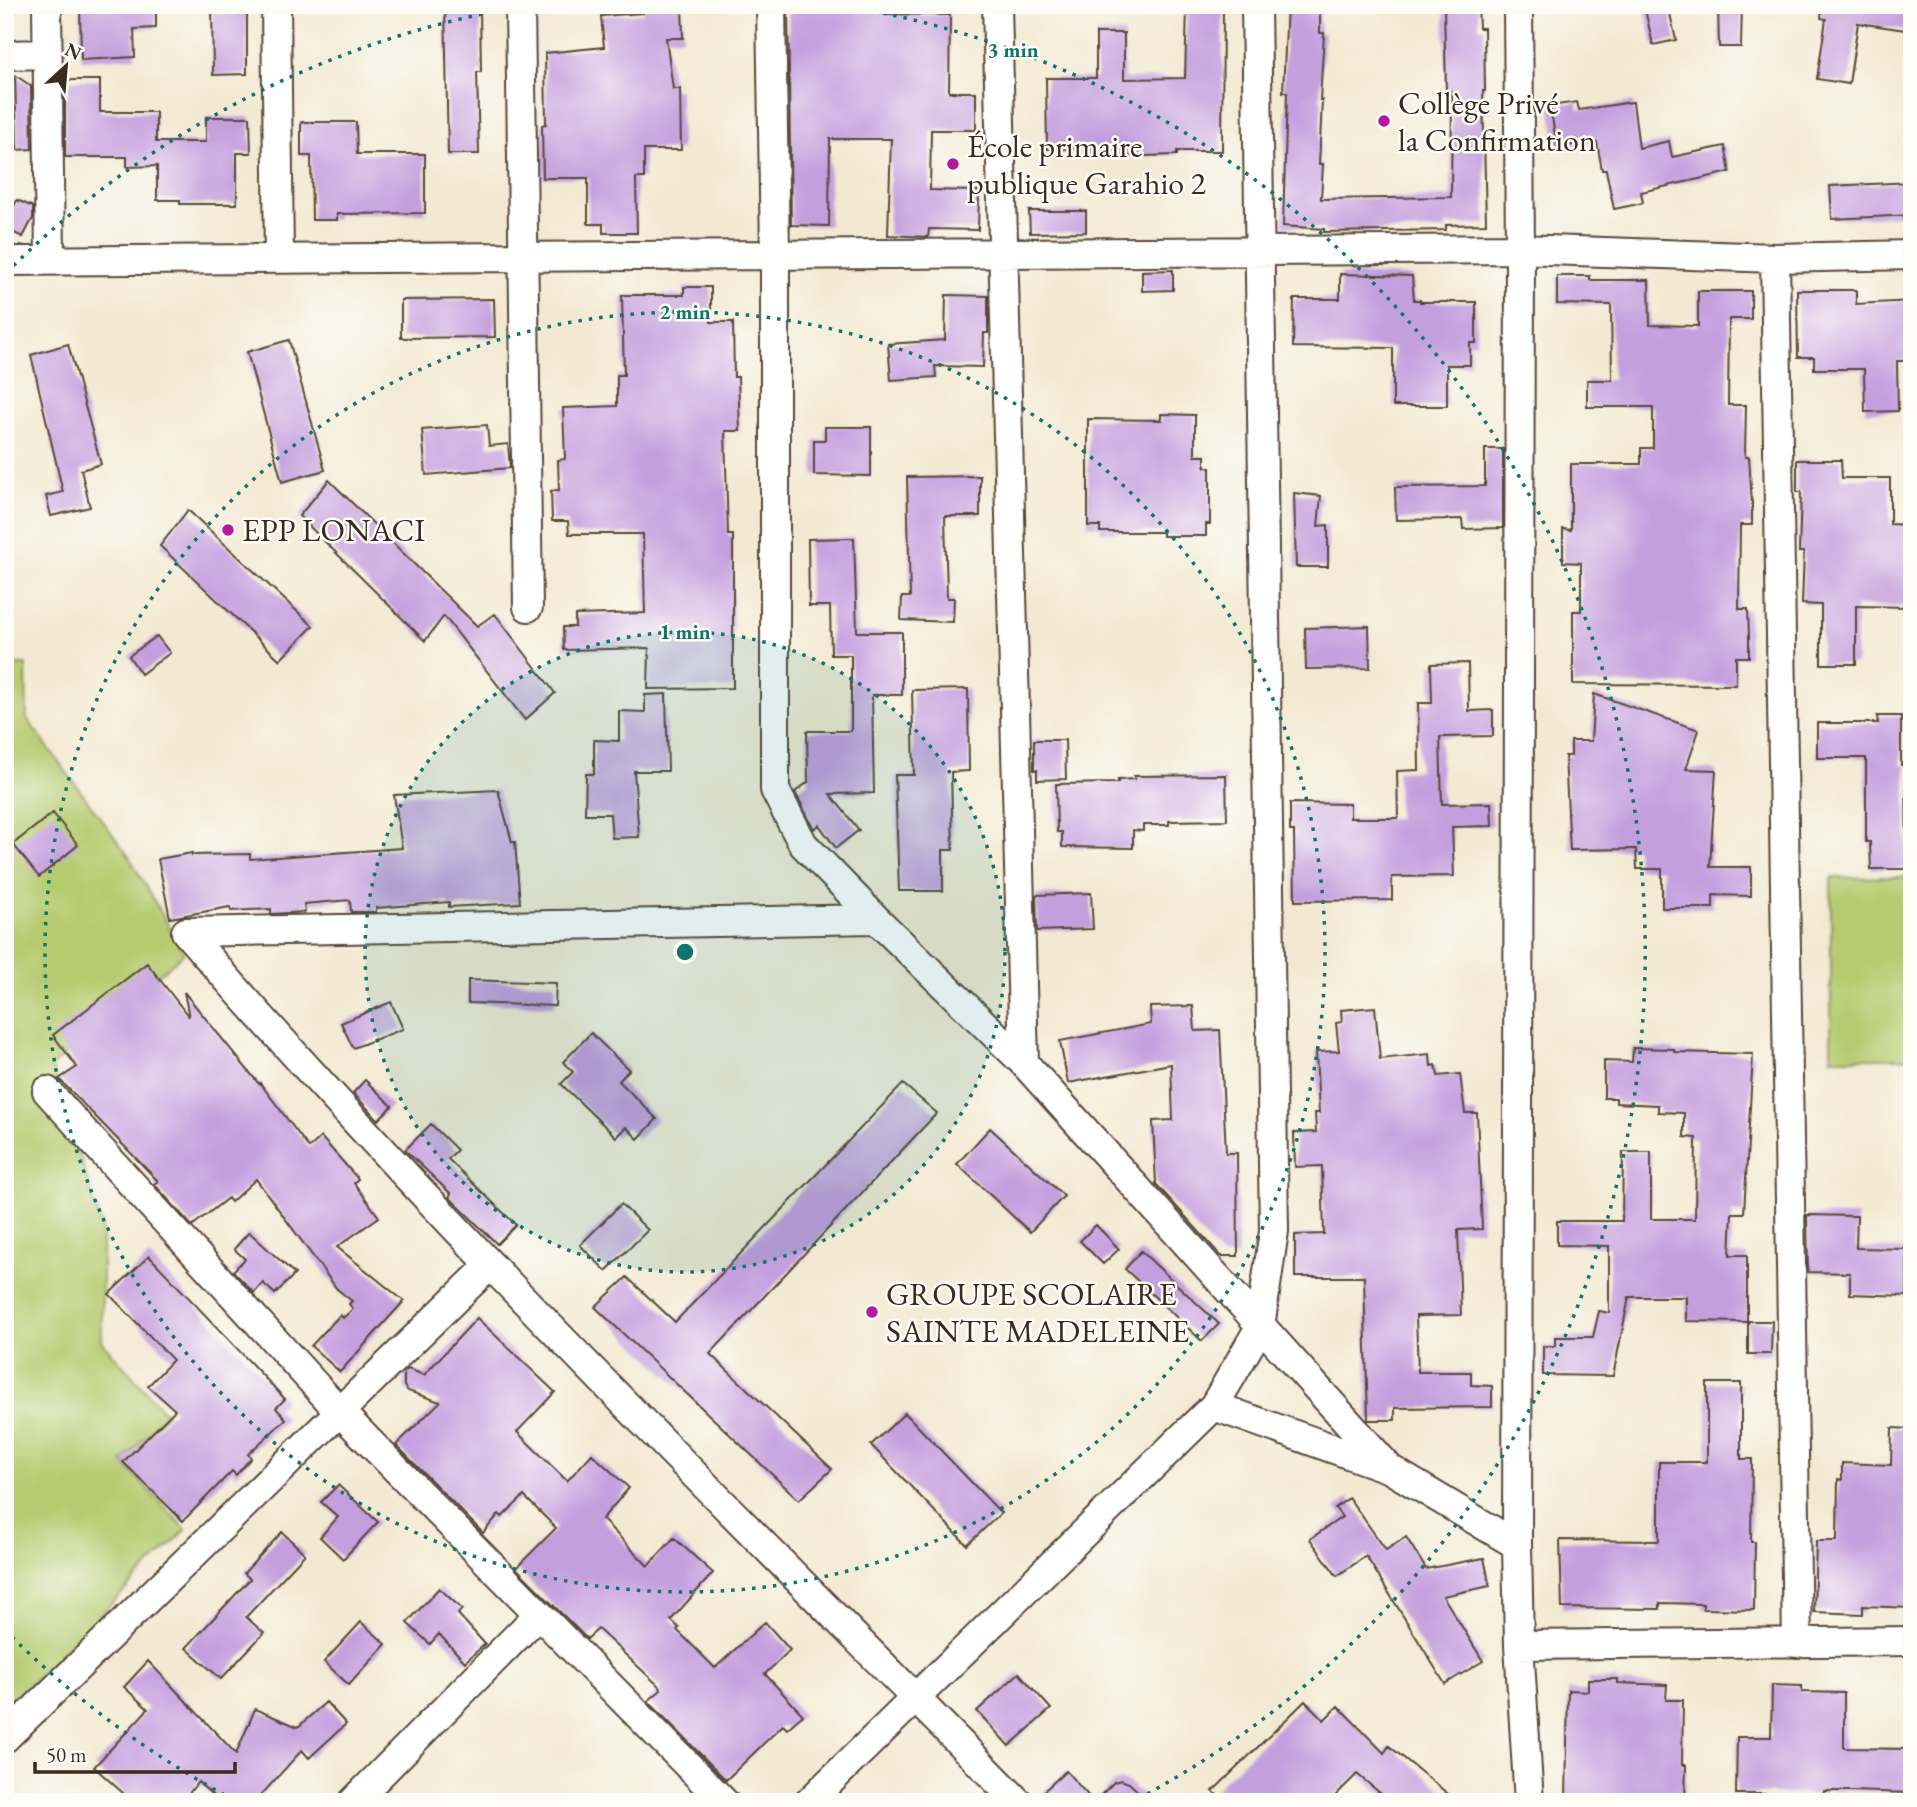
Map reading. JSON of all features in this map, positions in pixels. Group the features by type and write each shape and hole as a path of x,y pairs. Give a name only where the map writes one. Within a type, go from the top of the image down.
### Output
{"street":[{"path":"47,5 50,260"},
{"path":"276,5 279,258"},
{"path":"520,5 528,607"},
{"path":"771,5 775,254 775,790 803,844 1024,1063 1390,1469"},
{"path":"997,5 1024,1063"},
{"path":"809,1802 1214,1406 1260,1327 1274,1231 1256,5"},
{"path":"1518,5 1520,249 1517,1545 1519,1645 1529,1802"},
{"path":"5,55 47,54"},
{"path":"5,261 1002,251 1520,249 1775,258 1912,255"},
{"path":"1775,258 1797,1643"},
{"path":"876,919 186,932 282,1042 490,1265 1018,1802"},
{"path":"47,1091 340,1412 724,1802"},
{"path":"5,1738 490,1265"},
{"path":"1214,1406 1390,1469 1517,1545"},
{"path":"353,1802 538,1614"},
{"path":"1519,1645 1912,1641"}],"green space":[{"path":"5,665 26,665 27,719 128,855 184,953 52,1066 102,1228 102,1342 166,1414 122,1462 186,1530 5,1708"},
{"path":"1912,877 1912,1058 1831,1058 1831,878"}],"building":[{"path":"80,5 156,5 156,28 134,29 135,57 81,60"},
{"path":"445,5 480,5 481,72 477,72 479,154 448,154"},
{"path":"642,5 682,5 683,38 666,38 673,89 680,89 681,150 644,150 644,178 636,178 637,233 603,233 603,224 588,224 588,178 543,178 542,125 546,124 545,53 604,47 601,16 643,13"},
{"path":"788,5 879,5 879,14 950,15 949,92 976,92 976,130 931,130 930,190 979,191 978,230 929,229 928,237 888,235 891,139 830,139 829,226 791,225"},
{"path":"1287,5 1320,5 1320,33 1324,33 1320,100 1319,164 1323,164 1321,199 1451,197 1452,91 1446,91 1444,5 1478,5 1479,28 1484,28 1486,224 1446,225 1446,230 1324,232 1324,229 1283,226 1287,92 1283,92"},
{"path":"1644,5 1668,5 1676,40 1653,45"},
{"path":"1718,5 1742,5 1741,47 1719,47"},
{"path":"1822,5 1912,5 1912,31 1858,23 1849,84 1817,79 1826,19 1821,18"},
{"path":"212,7 247,7 247,74 213,75"},
{"path":"1187,7 1223,7 1222,151 1177,151 1177,155 1079,158 1079,149 1047,149 1046,78 1096,78 1096,33 1124,33 1124,79 1185,78"},
{"path":"15,75 31,86 32,149 17,150"},
{"path":"65,80 100,80 100,112 156,112 156,142 206,142 206,117 250,117 251,153 237,153 237,204 180,204 180,200 157,200 157,166 127,167 127,157 65,157"},
{"path":"1577,102 1579,110 1633,102 1639,148 1669,141 1672,157 1725,146 1730,172 1641,192 1643,203 1614,209 1597,142 1557,147 1550,106"},
{"path":"301,122 356,122 357,154 425,154 425,213 337,214 337,220 312,220 311,156 301,156"},
{"path":"1912,182 1912,215 1832,219 1830,186"},
{"path":"17,200 33,207 33,218 23,237 5,229"},
{"path":"1029,211 1086,211 1086,232 1030,233"},
{"path":"1173,270 1173,290 1142,291 1142,271"},
{"path":"1340,274 1412,276 1414,300 1476,302 1476,343 1470,343 1470,365 1447,365 1447,406 1393,406 1393,348 1293,347 1294,299 1340,299"},
{"path":"1557,276 1590,276 1590,280 1649,280 1650,325 1698,326 1698,291 1751,291 1751,319 1729,319 1728,405 1746,405 1745,457 1749,457 1752,504 1752,525 1740,525 1739,609 1748,609 1749,657 1736,657 1736,685 1573,684 1573,611 1581,611 1581,563 1563,562 1563,529 1571,530 1571,464 1641,464 1641,448 1653,448 1653,407 1587,407 1587,380 1612,380 1611,305 1557,304"},
{"path":"684,287 711,287 711,322 733,322 734,377 738,377 740,431 725,431 728,535 733,535 733,688 648,689 649,648 564,650 563,627 575,627 575,615 645,613 643,534 569,534 568,521 552,521 551,491 559,490 558,460 565,459 563,408 617,406 617,375 624,375 622,295 684,295"},
{"path":"1797,290 1856,290 1856,304 1912,301 1912,361 1897,361 1898,411 1865,412 1864,369 1814,369 1814,357 1798,357"},
{"path":"946,295 988,296 988,333 984,333 983,367 935,366 936,377 891,380 888,344 945,340"},
{"path":"494,299 495,337 401,338 401,300"},
{"path":"289,340 325,470 282,482 247,352"},
{"path":"68,344 101,464 81,470 90,507 51,516 46,496 63,492 31,355"},
{"path":"1161,414 1195,415 1195,456 1205,456 1205,467 1210,467 1210,524 1206,524 1206,536 1163,536 1163,532 1100,532 1100,526 1088,526 1088,419 1161,420"},
{"path":"487,425 489,446 508,444 510,468 426,475 422,430"},
{"path":"825,427 871,427 871,476 814,475 814,440 825,440"},
{"path":"1485,449 1503,449 1503,528 1463,529 1462,519 1396,520 1395,487 1485,486"},
{"path":"1797,460 1841,460 1842,478 1890,478 1890,524 1912,525 1912,607 1856,606 1856,664 1821,664 1821,605 1802,604 1804,552 1799,552 1801,492 1797,492"},
{"path":"980,476 980,516 945,516 947,598 954,598 953,622 901,620 902,597 910,597 907,477"},
{"path":"329,480 477,626 495,614 555,693 525,720 444,616 425,641 299,516"},
{"path":"1294,493 1321,496 1318,526 1328,525 1328,567 1296,567"},
{"path":"188,510 313,626 280,660 160,546"},
{"path":"854,538 857,632 902,632 902,695 872,695 874,793 830,794 859,830 836,848 819,825 814,829 795,792 808,782 807,731 851,731 851,655 831,655 830,606 809,606 808,539"},
{"path":"1369,626 1370,668 1306,669 1305,628"},
{"path":"157,636 170,653 141,674 129,656"},
{"path":"1468,663 1469,711 1493,710 1493,736 1440,737 1442,804 1491,803 1492,826 1452,827 1454,876 1392,877 1392,900 1295,901 1294,831 1290,831 1290,803 1350,804 1350,818 1398,818 1397,771 1419,770 1418,703 1432,703 1431,664"},
{"path":"968,689 969,771 951,772 953,850 943,850 943,891 899,891 895,775 914,775 912,690"},
{"path":"666,694 668,771 634,771 639,837 612,838 610,814 585,814 586,774 594,774 594,740 619,741 619,711 645,712 645,695"},
{"path":"1594,694 1699,730 1686,769 1716,770 1710,867 1751,867 1751,896 1713,895 1713,908 1662,908 1662,869 1637,869 1636,849 1570,850 1565,756 1571,756 1571,741 1591,741"},
{"path":"1877,716 1901,716 1901,765 1906,765 1907,869 1871,869 1870,842 1866,842 1866,758 1817,758 1817,723 1878,723"},
{"path":"1034,740 1065,740 1066,779 1037,780 1037,770 1034,770"},
{"path":"1226,775 1227,820 1169,821 1169,825 1143,825 1143,831 1133,830 1133,848 1062,847 1062,832 1057,832 1056,784 1118,783 1118,780 1135,779 1134,776"},
{"path":"498,790 512,842 515,842 520,903 449,907 449,902 376,908 376,912 351,912 350,900 304,904 305,912 271,914 271,909 231,911 230,907 170,918 158,859 192,853 250,854 250,859 402,848 394,795"},
{"path":"53,813 78,845 39,877 13,844"},
{"path":"1091,893 1093,929 1037,931 1036,895"},
{"path":"147,963 189,1017 184,992 260,1083 309,1148 321,1137 358,1179 354,1183 379,1217 337,1247 404,1301 340,1372 311,1346 340,1315 343,1318 353,1309 349,1304 352,1301 337,1289 256,1179 231,1202 228,1198 192,1226 154,1184 158,1181 59,1079 77,1067 53,1035"},
{"path":"468,980 556,983 555,1006 468,1003"},
{"path":"391,1002 403,1029 353,1048 341,1023"},
{"path":"1193,1006 1195,1031 1220,1030 1226,1153 1237,1153 1238,1256 1221,1256 1156,1184 1153,1121 1173,1120 1171,1064 1068,1083 1060,1041 1151,1024 1150,1007"},
{"path":"1375,1007 1380,1059 1430,1054 1431,1066 1436,1065 1438,1076 1460,1074 1465,1113 1477,1113 1482,1229 1458,1230 1461,1315 1416,1316 1418,1372 1471,1372 1471,1385 1492,1386 1492,1407 1395,1408 1395,1420 1368,1420 1364,1277 1295,1277 1295,1235 1324,1234 1322,1166 1295,1167 1294,1133 1316,1132 1315,1113 1319,1113 1316,1052 1339,1051 1336,1023 1342,1022 1341,1010"},
{"path":"591,1033 629,1070 619,1081 657,1119 638,1139 626,1127 616,1137 561,1084 573,1072 563,1062"},
{"path":"1633,1048 1753,1054 1744,1213 1732,1213 1730,1255 1747,1255 1747,1322 1686,1321 1686,1297 1629,1297 1613,1376 1543,1375 1543,1346 1555,1346 1555,1337 1593,1337 1599,1311 1609,1313 1609,1246 1557,1245 1557,1221 1622,1221 1623,1152 1651,1152 1651,1219 1695,1219 1696,1138 1684,1137 1684,1113 1658,1112 1658,1105 1616,1103 1616,1098 1604,1098 1604,1061 1632,1062"},
{"path":"365,1080 392,1106 378,1120 353,1093"},
{"path":"903,1084 937,1113 710,1354 832,1469 799,1500 595,1307 627,1277 675,1322"},
{"path":"431,1124 457,1150 448,1159 516,1225 497,1244 405,1150"},
{"path":"990,1128 1064,1196 1030,1232 957,1164"},
{"path":"621,1204 648,1230 606,1271 580,1245"},
{"path":"1807,1215 1857,1216 1856,1248 1907,1249 1907,1296 1850,1294 1850,1273 1808,1272"},
{"path":"1096,1225 1119,1249 1103,1264 1080,1241"},
{"path":"249,1232 295,1274 275,1294 263,1283 254,1293 233,1271 245,1259 234,1249"},
{"path":"1141,1251 1219,1324 1202,1341 1125,1269"},
{"path":"149,1256 285,1399 276,1408 286,1419 248,1454 251,1458 236,1475 232,1471 183,1521 123,1462 175,1410 148,1386 173,1360 109,1294"},
{"path":"477,1318 555,1392 517,1432 567,1481 592,1454 629,1488 602,1519 648,1566 674,1538 713,1573 671,1620 679,1628 677,1630 715,1668 765,1622 790,1650 765,1674 803,1715 787,1729 783,1725 726,1780 648,1701 661,1690 660,1687 598,1629 587,1639 516,1568 556,1528 524,1496 502,1517 499,1514 483,1533 396,1445 440,1402 408,1391 404,1386 404,1372 408,1369 424,1375"},
{"path":"1748,1321 1772,1321 1771,1354 1748,1354"},
{"path":"1707,1383 1741,1383 1741,1459 1752,1459 1754,1610 1703,1609 1703,1604 1660,1603 1660,1609 1562,1608 1560,1540 1659,1541 1659,1462 1707,1462"},
{"path":"905,1413 1001,1513 967,1545 871,1445"},
{"path":"1892,1428 1912,1429 1912,1608 1863,1606 1863,1614 1814,1612 1816,1541 1837,1541 1838,1479 1842,1480 1842,1463 1891,1465"},
{"path":"338,1485 378,1522 343,1559 320,1537 338,1517 321,1502"},
{"path":"1349,1498 1386,1550 1406,1537 1426,1569 1484,1558 1490,1586 1443,1596 1483,1661 1445,1684 1366,1556 1337,1576 1310,1539 1342,1517 1335,1508"},
{"path":"282,1532 305,1554 246,1617 264,1633 221,1679 186,1648 250,1579 244,1573"},
{"path":"439,1588 462,1609 458,1614 485,1644 465,1662 439,1634 430,1644 407,1623"},
{"path":"361,1622 386,1644 349,1685 324,1662"},
{"path":"148,1661 236,1754 255,1709 298,1727 326,1702 346,1724 309,1758 302,1750 255,1802 220,1802 198,1782 182,1802 133,1802 94,1767 148,1709 124,1687"},
{"path":"1019,1673 1051,1709 1009,1746 977,1711"},
{"path":"1588,1679 1618,1679 1618,1683 1667,1685 1666,1700 1683,1700 1682,1765 1686,1765 1685,1802 1566,1801 1568,1690 1588,1691"},
{"path":"1772,1685 1802,1686 1802,1692 1844,1693 1844,1748 1912,1749 1912,1793 1824,1791 1824,1794 1736,1794 1737,1737 1771,1737"},
{"path":"1305,1701 1324,1720 1338,1706 1384,1753 1389,1746 1458,1802 1391,1802 1357,1774 1329,1802 1223,1802 1213,1791"},
{"path":"1066,1771 1094,1802 1034,1802 1034,1800"},
{"path":"1121,1780 1129,1783 1150,1802 1094,1802 1114,1782"}],"place":[{"name":"Collège Privé la Confirmation","path":"1384,121"},
{"name":"École primaire publique Garahio 2","path":"953,164"},
{"name":"EPP LONACI","path":"228,530"},
{"name":"GROUPE SCOLAIRE SAINTE MADELEINE","path":"872,1312"}]}
